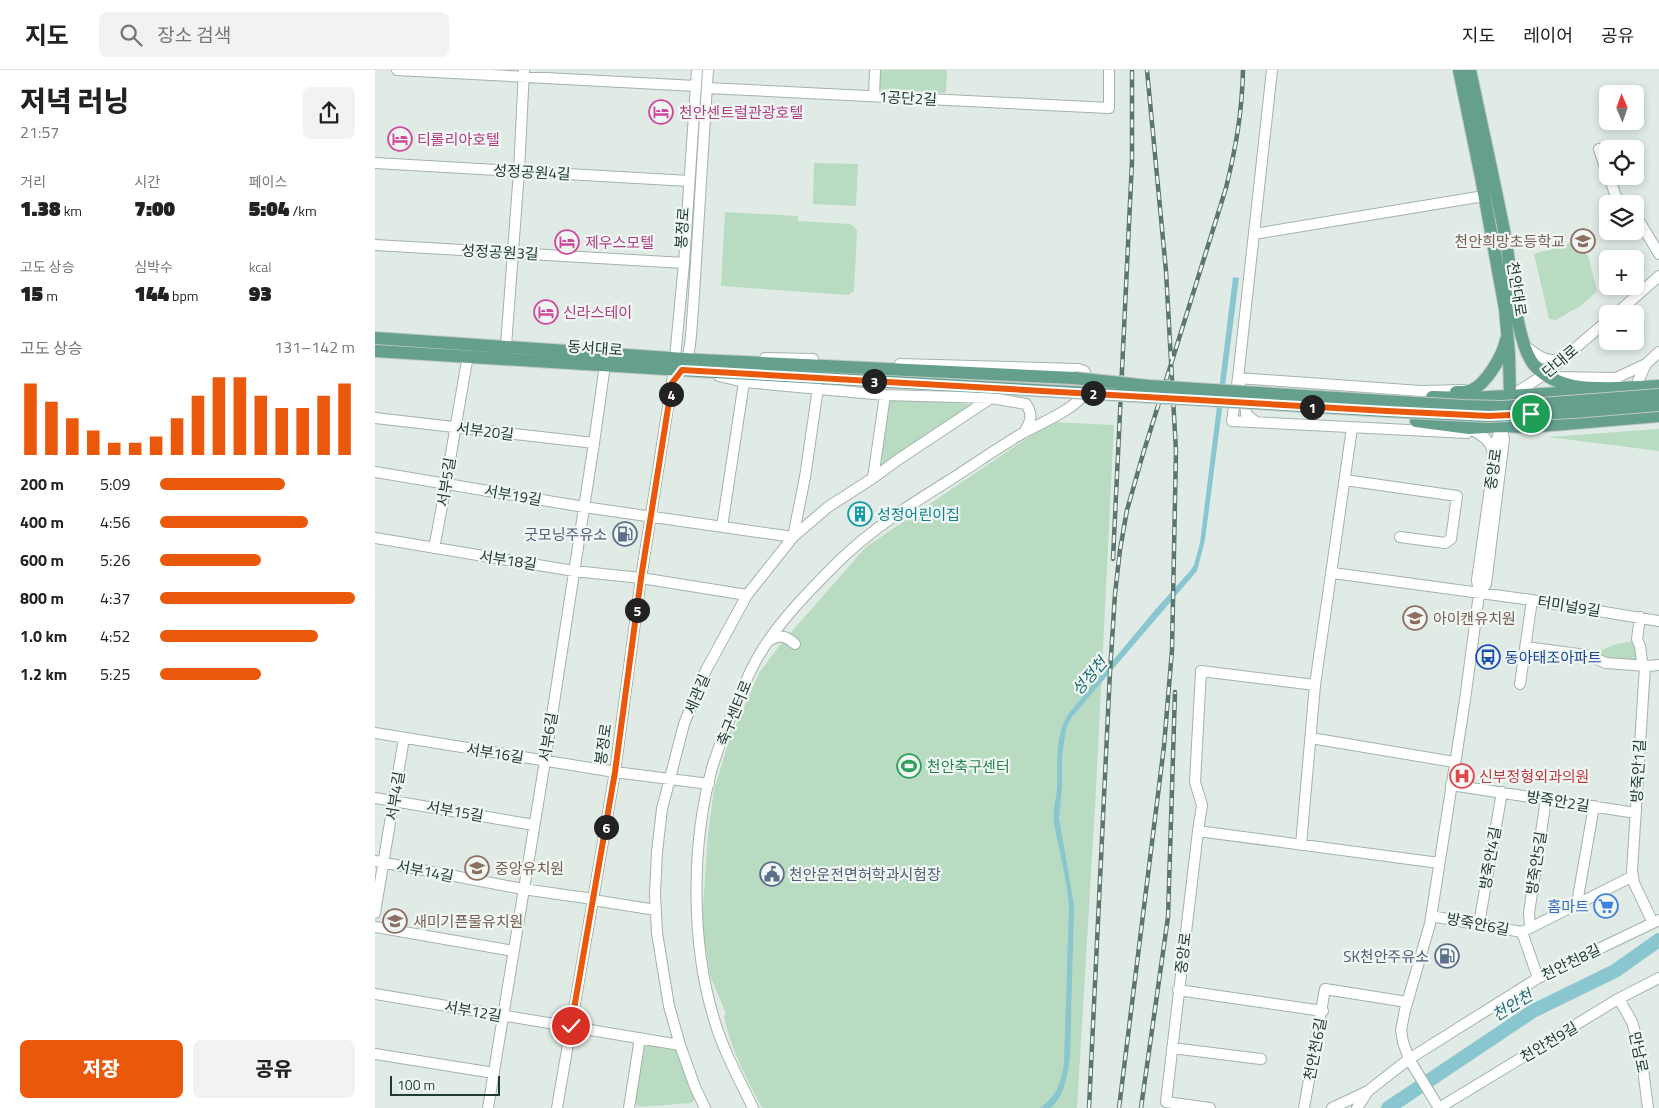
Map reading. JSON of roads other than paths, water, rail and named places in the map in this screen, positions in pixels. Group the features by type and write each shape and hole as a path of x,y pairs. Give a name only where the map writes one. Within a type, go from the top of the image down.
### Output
{"main road":[{"name":"천안대로","path":"1459,70 1505,310 1510,397 1501,426"},
{"name":"천안대로","path":"1470,70 1506,242 1518,321"},
{"path":"1518,321 1527,352 1535,365 1545,374 1567,386 1628,388"},
{"path":"1510,397 1515,371 1518,321"},
{"path":"1432,397 1473,390 1498,362 1505,347 1507,335"},
{"name":"동서대로","path":"375,338 507,346 814,377"},
{"name":"동서대로","path":"375,351 605,365 686,365"},
{"path":"814,377 1162,379 1471,398 1659,386"},
{"path":"814,377 1489,416 1659,405"},
{"path":"1074,378 1149,386 1463,406 1502,407 1659,395"},
{"path":"979,388 1121,402 1416,421 1474,430 1501,426 1529,427 1659,416"}],"street":[{"path":"397,70 524,73 696,86"},
{"name":"봉정로","path":"686,365 684,263 697,70"},
{"name":"봉정로","path":"557,1108 615,772 641,578 672,383 686,365 693,310 708,70"},
{"path":"874,96 875,70"},
{"name":"1공단2길","path":"707,88 1109,108 1109,70"},
{"path":"1257,422 1246,414 1244,398 1238,378 1271,70"},
{"path":"507,346 524,73"},
{"name":"성정공원4길","path":"375,163 689,180"},
{"path":"1254,234 1484,196"},
{"path":"1644,229 1659,254"},
{"name":"성정공원3길","path":"375,245 684,263"},
{"path":"1625,305 1659,276"},
{"name":"단대로","path":"1510,397 1545,374 1599,328"},
{"path":"1525,346 1546,360 1566,357"},
{"path":"1545,374 1559,377 1616,378 1646,364 1659,352"},
{"name":"서부5길","path":"434,548 468,356"},
{"name":"축구센터로","path":"686,365 779,357 1078,369 1084,371 1087,376 1087,386 1083,396 1070,406 920,499 872,533 839,561 801,600 770,640 758,657 735,705 723,736 709,784 699,835 697,854 698,931 705,983 714,1020 724,1049 753,1108"},
{"path":"1645,387 1638,381 1646,364"},
{"name":"서부6길","path":"488,1108 585,507 605,365"},
{"path":"686,365 744,382 814,377 885,395 991,398 1026,404 1030,412 1031,422 1023,434"},
{"path":"793,537 805,477 814,377"},
{"path":"1238,378 1421,390 1473,390"},
{"name":"중앙로","path":"1238,378 1232,421 1352,428 1474,430"},
{"path":"1244,398 1247,388 1260,379"},
{"path":"722,527 744,382"},
{"path":"873,478 885,395"},
{"name":"세관길","path":"705,1108 695,1087 680,1045 669,1006 657,933 657,852 662,809 684,724 705,672 747,595 793,537 828,507 991,398"},
{"name":"서부20길","path":"375,418 594,444"},
{"name":"중앙로","path":"1479,594 1486,584 1505,439 1501,426"},
{"name":"중앙로","path":"1439,1108 1412,1063 1403,1042 1401,1030 1431,916 1465,700 1479,594 1477,580 1497,439 1501,426"},
{"path":"1503,452 1510,438 1517,432 1529,427"},
{"path":"1301,844 1315,685 1333,573 1352,428"},
{"path":"1474,430 1484,437 1493,448 1493,466"},
{"name":"서부19길","path":"375,472 585,507 793,537"},
{"path":"1345,480 1457,496 1451,539 1445,542 1400,538"},
{"name":"서부18길","path":"375,538 574,571 641,578 747,595"},
{"path":"1333,573 1479,594"},
{"name":"터미널9길","path":"1479,594 1532,600 1659,621"},
{"path":"1520,684 1532,600"},
{"name":"방죽안1길","path":"1640,617 1637,639 1642,662 1645,666 1633,876 1634,883 1656,921"},
{"path":"770,640 779,635 785,636 795,644"},
{"path":"1526,647 1586,655 1606,663 1645,666 1659,665"},
{"name":"중앙로","path":"1315,685 1201,671 1195,782 1202,805 1178,990 1323,1011"},
{"name":"서부16길","path":"375,734 615,772 709,784"},
{"name":"서부4길","path":"375,913 379,862 395,801 404,738"},
{"path":"1311,738 1454,762"},
{"name":"방죽안2길","path":"1451,785 1636,813"},
{"name":"방죽안4길","path":"1479,924 1502,792"},
{"name":"서부15길","path":"375,798 534,825"},
{"name":"방죽안5길","path":"1538,978 1526,930 1546,799"},
{"path":"1577,904 1593,806"},
{"path":"1198,831 1439,863"},
{"name":"서부14길","path":"379,862 523,889 656,910"},
{"name":"방죽안6길","path":"1431,916 1526,930 1633,876"},
{"name":"천안천8길","path":"1412,1063 1538,978 1656,921"},
{"path":"375,927 514,951"},
{"name":"천안천9길","path":"1439,1108 1619,999 1659,978"},
{"name":"천안천6길","path":"1304,1108 1323,1011 1325,989 1407,1002"},
{"path":"1178,990 1165,1102 1211,1108"},
{"name":"서부12길","path":"375,994 680,1045"},
{"name":"만남로","path":"1619,999 1632,1022 1641,1053 1648,1108"},
{"path":"629,1108 639,1038"},
{"path":"1172,1048 1261,1059"},
{"path":"375,1054 494,1074"},
{"path":"1332,1108 1368,1091 1412,1063"},
{"path":"1357,1108 1368,1091"},
{"path":"698,1108 705,1108"}],"water":[{"path":"1233,277 1239,278 1205,540 1197,571 1071,718 1066,729 1062,756 1059,818 1074,905 1070,1058 1065,1085 1056,1103 1051,1108 1040,1108 1054,1094 1064,1063 1069,907 1054,819 1058,749 1061,731 1069,713 1194,565 1200,543"}],"waterway":[{"name":"천안천","path":"1388,1108 1533,1011 1615,971 1659,940"}],"railway":[{"path":"1113,559 1132,161 1132,70"},
{"path":"1119,1108 1164,746 1172,650 1176,451 1166,271 1147,70"},
{"path":"1089,1108 1110,672 1120,550 1127,510 1143,454 1226,188 1238,130 1243,70"},
{"path":"1141,1108 1168,917 1175,692"}],"place":[{"name":"천안센트럴관광호텔","path":"661,112"},
{"name":"티롤리아호텔","path":"400,139"},
{"name":"천안희망초등학교","path":"1583,241"},
{"name":"제우스모텔","path":"567,242"},
{"name":"신라스테이","path":"546,312"},
{"name":"성정어린이집","path":"860,514"},
{"name":"굿모닝주유소","path":"625,534"},
{"name":"아이캔유치원","path":"1415,618"},
{"name":"동아태조아파트","path":"1488,657"},
{"name":"천안축구센터","path":"909,766"},
{"name":"신부정형외과의원","path":"1462,776"},
{"name":"중앙유치원","path":"477,868"},
{"name":"천안운전면허학과시험장","path":"772,874"},
{"name":"홈마트","path":"1606,906"},
{"name":"새미기픈물유치원","path":"395,921"},
{"name":"SK천안주유소","path":"1447,956"}],"water label":[{"name":"성정천","path":"1089,676"}]}
